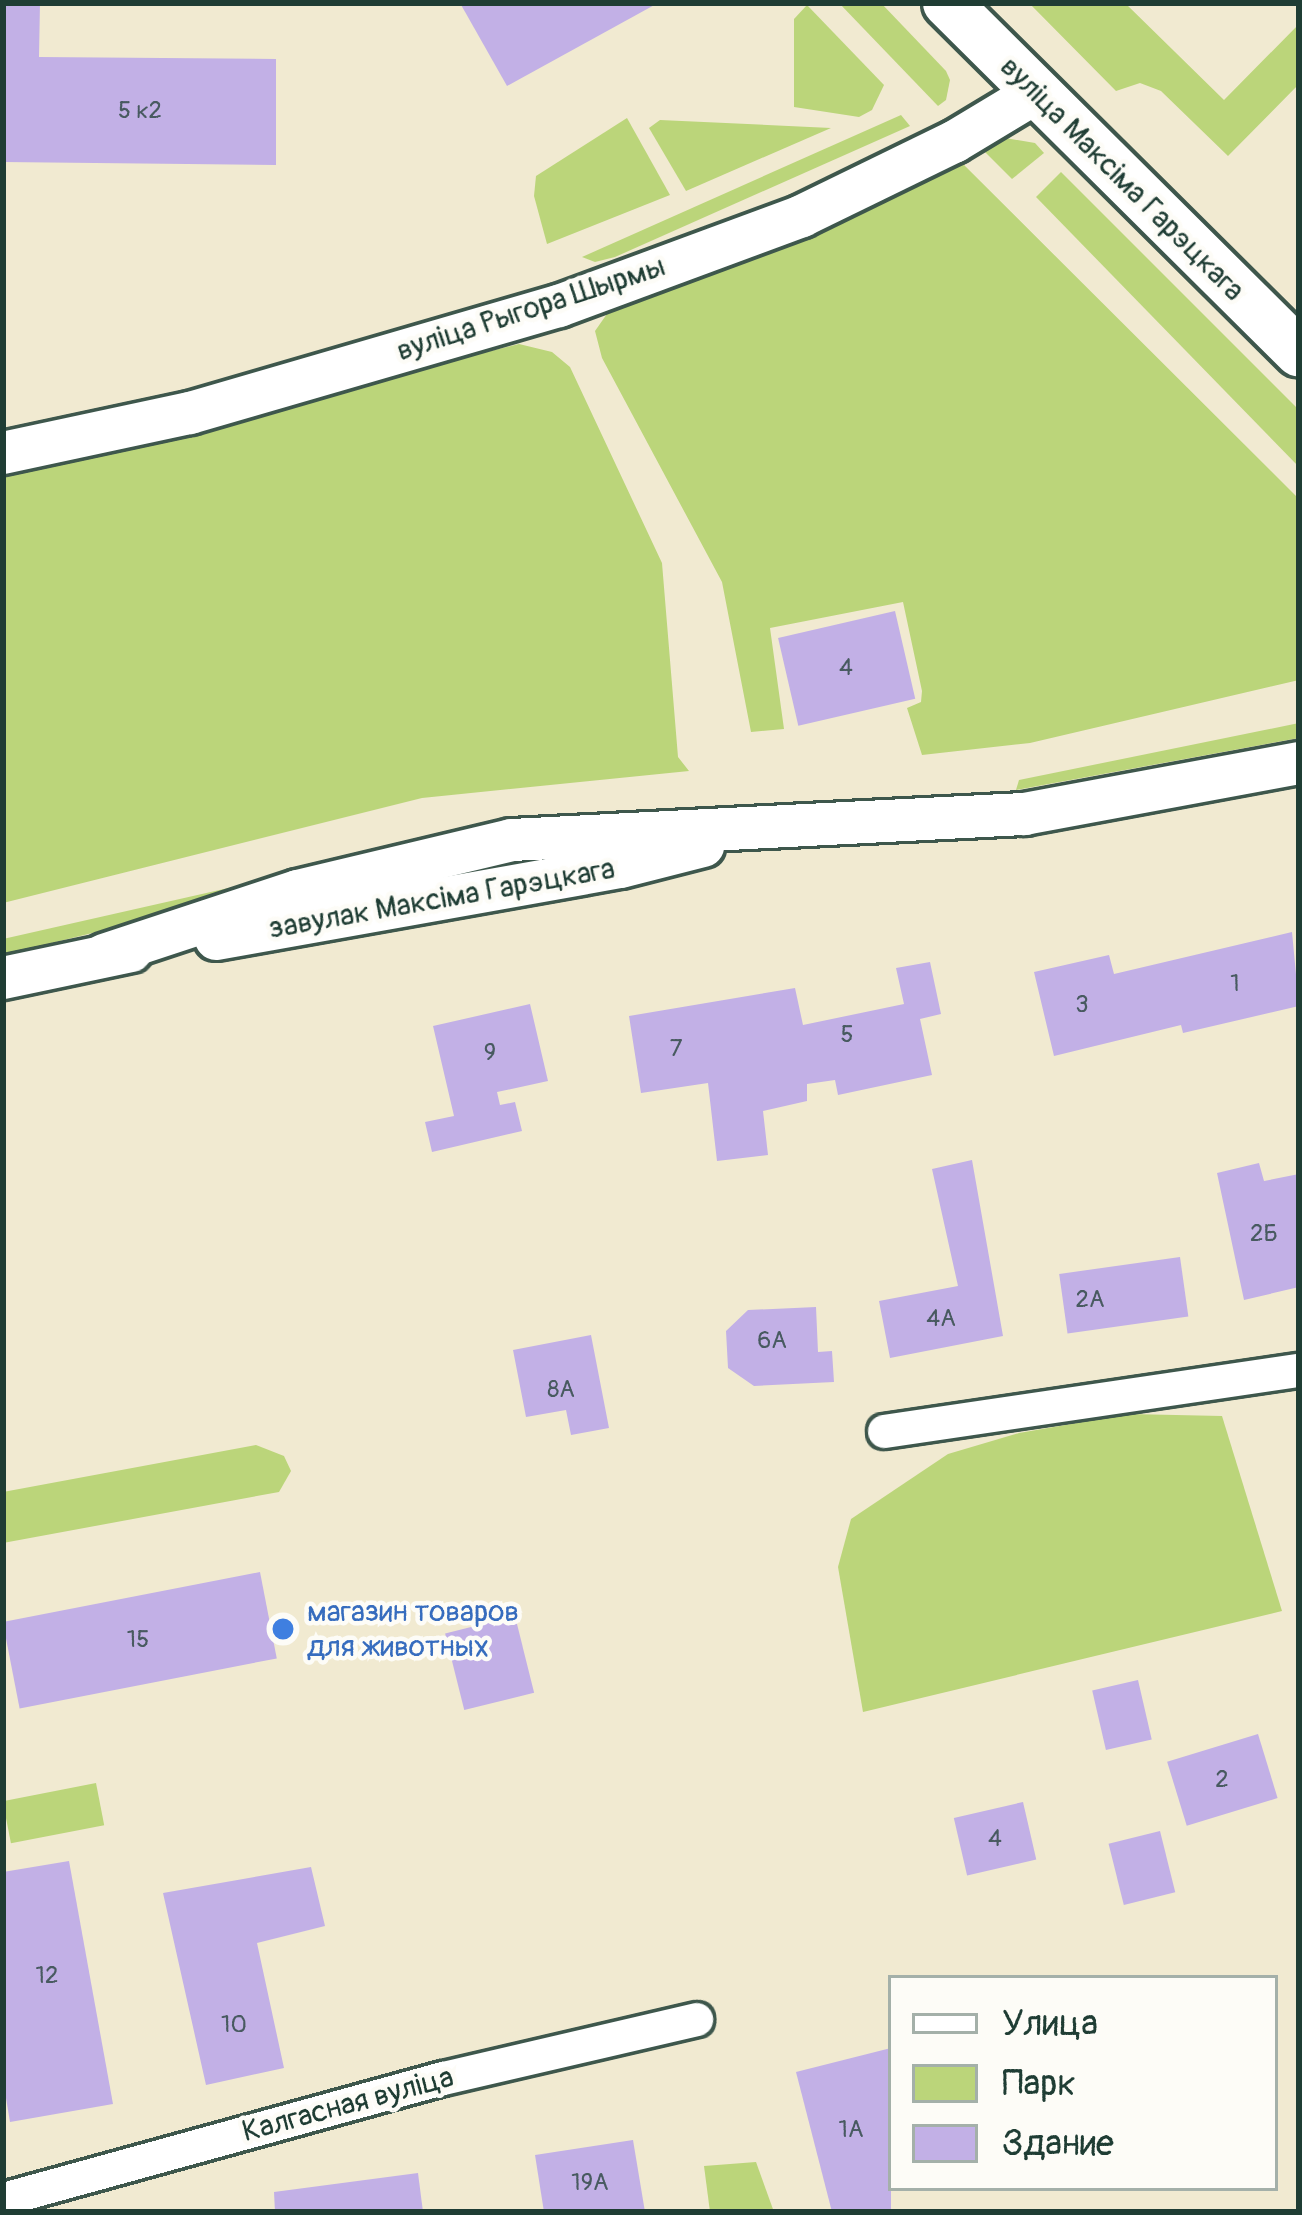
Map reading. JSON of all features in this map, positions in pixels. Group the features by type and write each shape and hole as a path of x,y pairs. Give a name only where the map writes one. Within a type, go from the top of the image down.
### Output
{"main road":[{"name":"вуліца Максіма Гарэцкага","path":"947,3 1299,353"}],"street":[{"name":"вуліца Рыгора Шырмы","path":"3,453 190,412 559,306 802,216 954,142 1034,94"},
{"name":"завулак Максіма Гарэцкага","path":"3,978 104,956 298,891 512,840 1024,814 1299,763"},
{"path":"884,1431 1299,1370"},
{"name":"Калгасная вуліца","path":"3,2198 443,2078 696,2019"}],"green space":[{"path":"839,3 881,3 946,71 950,80 946,100 938,106"},
{"path":"1029,3 1125,3 1224,100 1299,24 1299,84 1228,156 1161,91 1140,83 1116,91"},
{"path":"807,5 884,85 872,110 859,117 794,107 794,19"},
{"path":"901,115 910,126 615,257 595,262 582,257"},
{"path":"627,118 670,195 547,244 534,196 536,176"},
{"path":"660,120 831,128 686,191 649,128"},
{"path":"1005,138 1035,143 1044,153 1012,179 982,149"},
{"path":"958,159 1299,499 1299,680 1030,743 922,755 907,708 921,702 922,691 903,602 770,628 784,729 751,732 722,582 602,358 595,331 609,311 795,240"},
{"path":"1061,172 1299,410 1299,467 1036,197"},
{"path":"519,344 552,352 570,367 662,563 678,757 689,771 422,798 3,903 3,470"},
{"path":"1299,723 1299,738 1016,790 1019,780"},
{"path":"321,867 137,922 3,955 3,939"},
{"path":"1129,1414 1222,1416 1282,1611 863,1712 838,1567 851,1519 948,1454 1019,1433"},
{"path":"256,1445 284,1456 291,1471 279,1492 3,1543 3,1492"},
{"path":"96,1783 104,1825 11,1843 3,1801"},
{"path":"756,2162 774,2212 710,2212 704,2166"}],"building":[{"path":"3,3 40,3 39,57 276,59 276,165 3,162"},
{"path":"460,3 658,3 507,86"},
{"path":"895,611 915,699 798,726 778,638"},
{"path":"1292,932 1299,1006 1183,1033 1181,1025 1054,1056 1034,972 1109,955 1114,974"},
{"path":"930,962 941,1014 920,1019 932,1075 838,1095 835,1080 807,1084 807,1101 763,1111 768,1155 717,1161 708,1083 641,1093 629,1016 795,988 803,1025 904,1004 896,968"},
{"path":"530,1004 548,1081 497,1092 500,1105 515,1102 522,1131 432,1152 425,1122 454,1116 433,1026"},
{"path":"972,1160 1003,1336 890,1358 879,1301 958,1286 932,1169"},
{"path":"1259,1163 1264,1181 1299,1174 1299,1287 1244,1300 1217,1173"},
{"path":"1180,1257 1188,1316 1068,1333 1059,1274"},
{"path":"816,1307 818,1352 832,1351 834,1382 754,1386 728,1368 726,1331 748,1310"},
{"path":"591,1335 609,1428 571,1435 566,1410 526,1417 513,1350"},
{"path":"260,1572 277,1658 20,1708 3,1622"},
{"path":"515,1616 534,1693 464,1710 445,1633"},
{"path":"1138,1680 1152,1739 1106,1750 1092,1691"},
{"path":"1258,1734 1278,1798 1187,1826 1167,1762"},
{"path":"1023,1802 1036,1859 967,1875 954,1818"},
{"path":"1160,1831 1175,1892 1124,1905 1109,1844"},
{"path":"69,1861 113,2104 10,2122 3,2080 3,1872"},
{"path":"311,1867 325,1926 257,1943 284,2068 206,2085 163,1893"},
{"path":"888,2049 891,2212 832,2212 796,2072"},
{"path":"633,2140 645,2212 544,2212 535,2155"},
{"path":"418,2173 423,2212 275,2212 274,2192"}],"place":[{"name":"магазин товаров для животных","path":"283,1629"}]}
